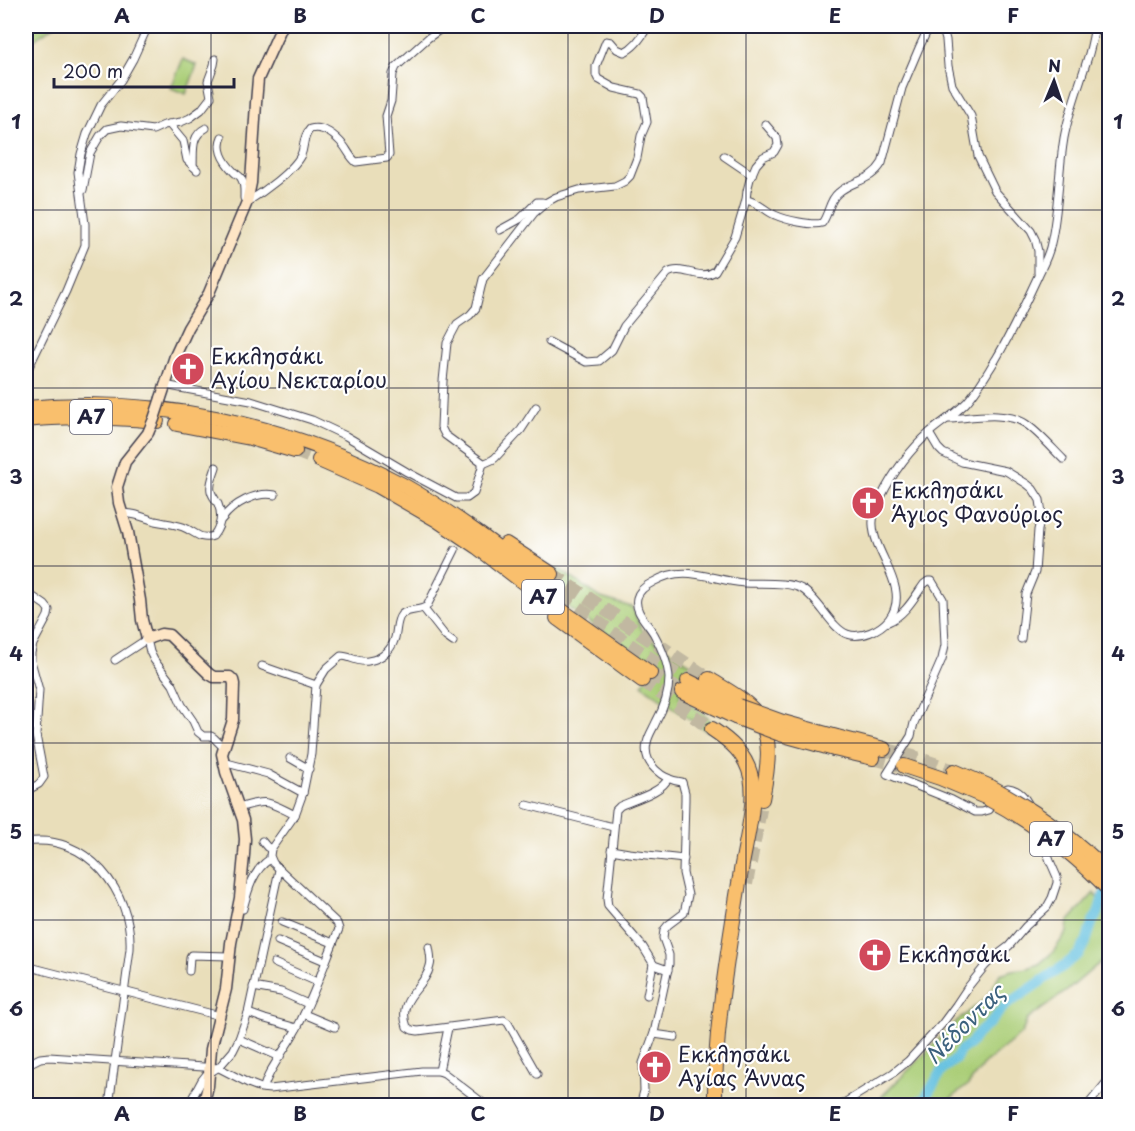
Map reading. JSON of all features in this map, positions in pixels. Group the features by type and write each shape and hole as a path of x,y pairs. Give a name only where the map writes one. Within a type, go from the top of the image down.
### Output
{"highway":[{"name":"Α7","path":"26,408 61,405 121,406 230,421 278,433 323,449 423,497 548,579"},
{"name":"Α7","path":"26,420 82,416 157,421"},
{"path":"177,424 250,438 295,451"},
{"path":"319,460 378,486 437,520 575,632 646,677"},
{"path":"709,679 742,701 761,721 768,754 762,799"},
{"path":"685,686 736,712 783,722 836,743 879,753"},
{"path":"712,729 739,751 751,775 753,790 716,1055 716,1106"},
{"name":"Α7","path":"904,766 988,792 1026,808 1054,826 1110,874"},
{"name":"Α7","path":"954,771 988,792 1011,812 1047,836 1110,891"},
{"path":"728,958 746,884"}],"street":[{"path":"26,373 84,248 86,234 79,168 87,134 101,105 121,80 133,59 147,26"},
{"path":"223,747 214,738 203,736 198,732 173,685 150,652 142,620 128,532 118,504 117,487 121,470 130,453 148,433 175,356 214,283 246,206 251,183 258,79 282,26"},
{"path":"246,206 293,167 301,155 304,139 310,129 323,129 330,134 344,146 356,162 387,158 389,155 386,116 391,101 393,74 396,67 445,26"},
{"path":"483,464 445,435 441,429 447,343 457,324 476,308 481,283 485,277 531,217 546,203 556,197 579,190 621,184 630,176 647,122 643,97 640,94 607,85 598,79 596,71 606,41 611,42 620,52 628,51 648,26"},
{"path":"746,200 760,204 774,215 809,224 822,223 838,192 878,170 886,150 902,88 918,48 930,28 940,26 946,39 952,85 971,116 978,156 995,191 1031,231 1035,239 1038,251 1038,276"},
{"path":"886,622 894,609 895,592 892,578 873,533 873,518 891,479 907,457 929,433 969,400 996,358 1028,300 1045,263 1051,245 1064,141 1072,105 1089,56 1095,26"},
{"path":"82,195 90,153 100,136 107,129 121,126 153,130 173,126 196,114 211,97 208,81 215,59"},
{"path":"549,342 586,362 599,361 612,350 624,326 668,273 677,270 711,274 715,271 735,237 756,165 763,157 772,154 778,145 777,138 765,124"},
{"path":"173,126 183,141 186,155 195,168 192,155 195,139 199,132 206,129"},
{"path":"222,136 219,146 222,156 241,178 246,206"},
{"path":"724,156 752,175"},
{"path":"500,230 521,218 537,202 546,203"},
{"path":"164,385 251,402 321,424 456,498 467,498 474,493 483,464 495,458 521,430 536,407"},
{"path":"948,419 996,416 1017,419 1026,424 1063,459"},
{"path":"929,433 943,453 962,462 1006,471 1033,489 1040,500 1042,514 1038,530 1035,572 1026,594 1021,639"},
{"path":"216,467 211,488 222,519"},
{"path":"122,514 133,514 184,527 206,538 216,533 222,519 231,508 264,494 275,495"},
{"path":"264,1088 266,1079 304,1014 339,929 337,923 270,859 271,849 295,815 303,793 311,754 316,686 327,669 341,656 369,661 386,653 393,644 399,618 409,611 424,609 430,602 455,550"},
{"path":"640,1106 645,1089 643,1063 654,1034 668,970 669,957 663,932 664,928 683,915 688,892 683,873 685,792 682,782 668,778 657,771 647,756 647,743 666,702 669,673 652,630 640,615 637,601 640,591 667,574 686,573 730,581 800,587 814,598 839,629 851,635 859,635 878,628 904,612 924,584 932,581 943,599 945,645 942,659 910,736 887,774 978,813 985,812 992,807 1003,790 1008,788 1017,790 1030,806 1057,877 1057,883 1047,907 1009,946 985,966 942,1023 908,1061 893,1073 839,1106"},
{"path":"26,592 49,610 31,652 31,661 39,690 36,735 44,777 39,784 26,791"},
{"path":"424,609 446,637 453,642"},
{"path":"115,660 147,639 161,634 169,635 213,676 226,676 233,679 234,684 233,720 222,755 244,829 244,855 226,989 211,1049 212,1069 203,1106"},
{"path":"262,666 316,686"},
{"path":"290,758 309,769"},
{"path":"223,762 268,774 303,793"},
{"path":"668,778 660,788 617,808 607,905 645,948 653,964 668,970"},
{"path":"239,808 256,802 265,802 295,815"},
{"path":"527,805 614,827"},
{"path":"26,842 53,841 76,850 93,861 114,887 125,908 130,949 109,1106"},
{"path":"262,841 271,849"},
{"path":"611,850 684,858"},
{"path":"234,927 240,919 251,883 261,866 270,859"},
{"path":"188,1106 200,1083 233,1050 239,1039 248,1012 279,870"},
{"path":"282,922 333,943"},
{"path":"278,941 325,961"},
{"path":"429,947 430,968 408,1000 405,1014 405,1024 408,1028 416,1031 504,1020 508,1023 537,1074"},
{"path":"189,971 191,955 229,956"},
{"path":"274,963 317,982"},
{"path":"647,995 653,964"},
{"path":"26,966 220,1016"},
{"path":"253,987 281,992 308,1004"},
{"path":"248,1012 297,1028"},
{"path":"304,1014 335,1027"},
{"path":"439,1071 448,1028"},
{"path":"654,1034 675,1037"},
{"path":"239,1039 280,1057"},
{"path":"26,1065 40,1058 49,1057 212,1069 270,1089 412,1072 439,1071 487,1106"},
{"path":"1087,1106 1110,1078"}],"green space":[{"path":"26,26 54,26 28,44"},
{"path":"183,59 197,65 186,94 171,88"},
{"path":"556,567 601,598 632,607 645,635 695,667 679,696 713,722 706,731 642,685 656,666 540,589"},
{"path":"1094,893 1109,911 1109,943 1104,959 1068,990 1027,1020 1022,1033 983,1065 968,1085 942,1105 871,1105 878,1103 883,1095 950,1027 987,997 1000,974 1039,964 1053,952 1067,932 1068,922"}],"waterway":[{"name":"Νέδoντας","path":"910,1106 925,1098 943,1069 955,1060 961,1050 970,1044 1005,1006 1079,954 1110,884"}],"tunnel":[{"path":"295,451 319,460"},
{"path":"552,574 709,679"},
{"path":"544,583 632,647 688,681"},
{"path":"650,673 682,692"},
{"path":"642,680 712,729"},
{"path":"884,749 954,771"},
{"path":"873,758 904,766"},
{"path":"746,884 762,799"}],"place":[{"name":"Εκκλησάκι Αγίου Νεκταρίου","path":"188,369"},
{"name":"Εκκλησάκι Άγιος Φανούριος","path":"868,503"},
{"name":"Εκκλησάκι","path":"875,955"},
{"name":"Εκκλησάκι Αγίας Άννας","path":"655,1067"}]}
